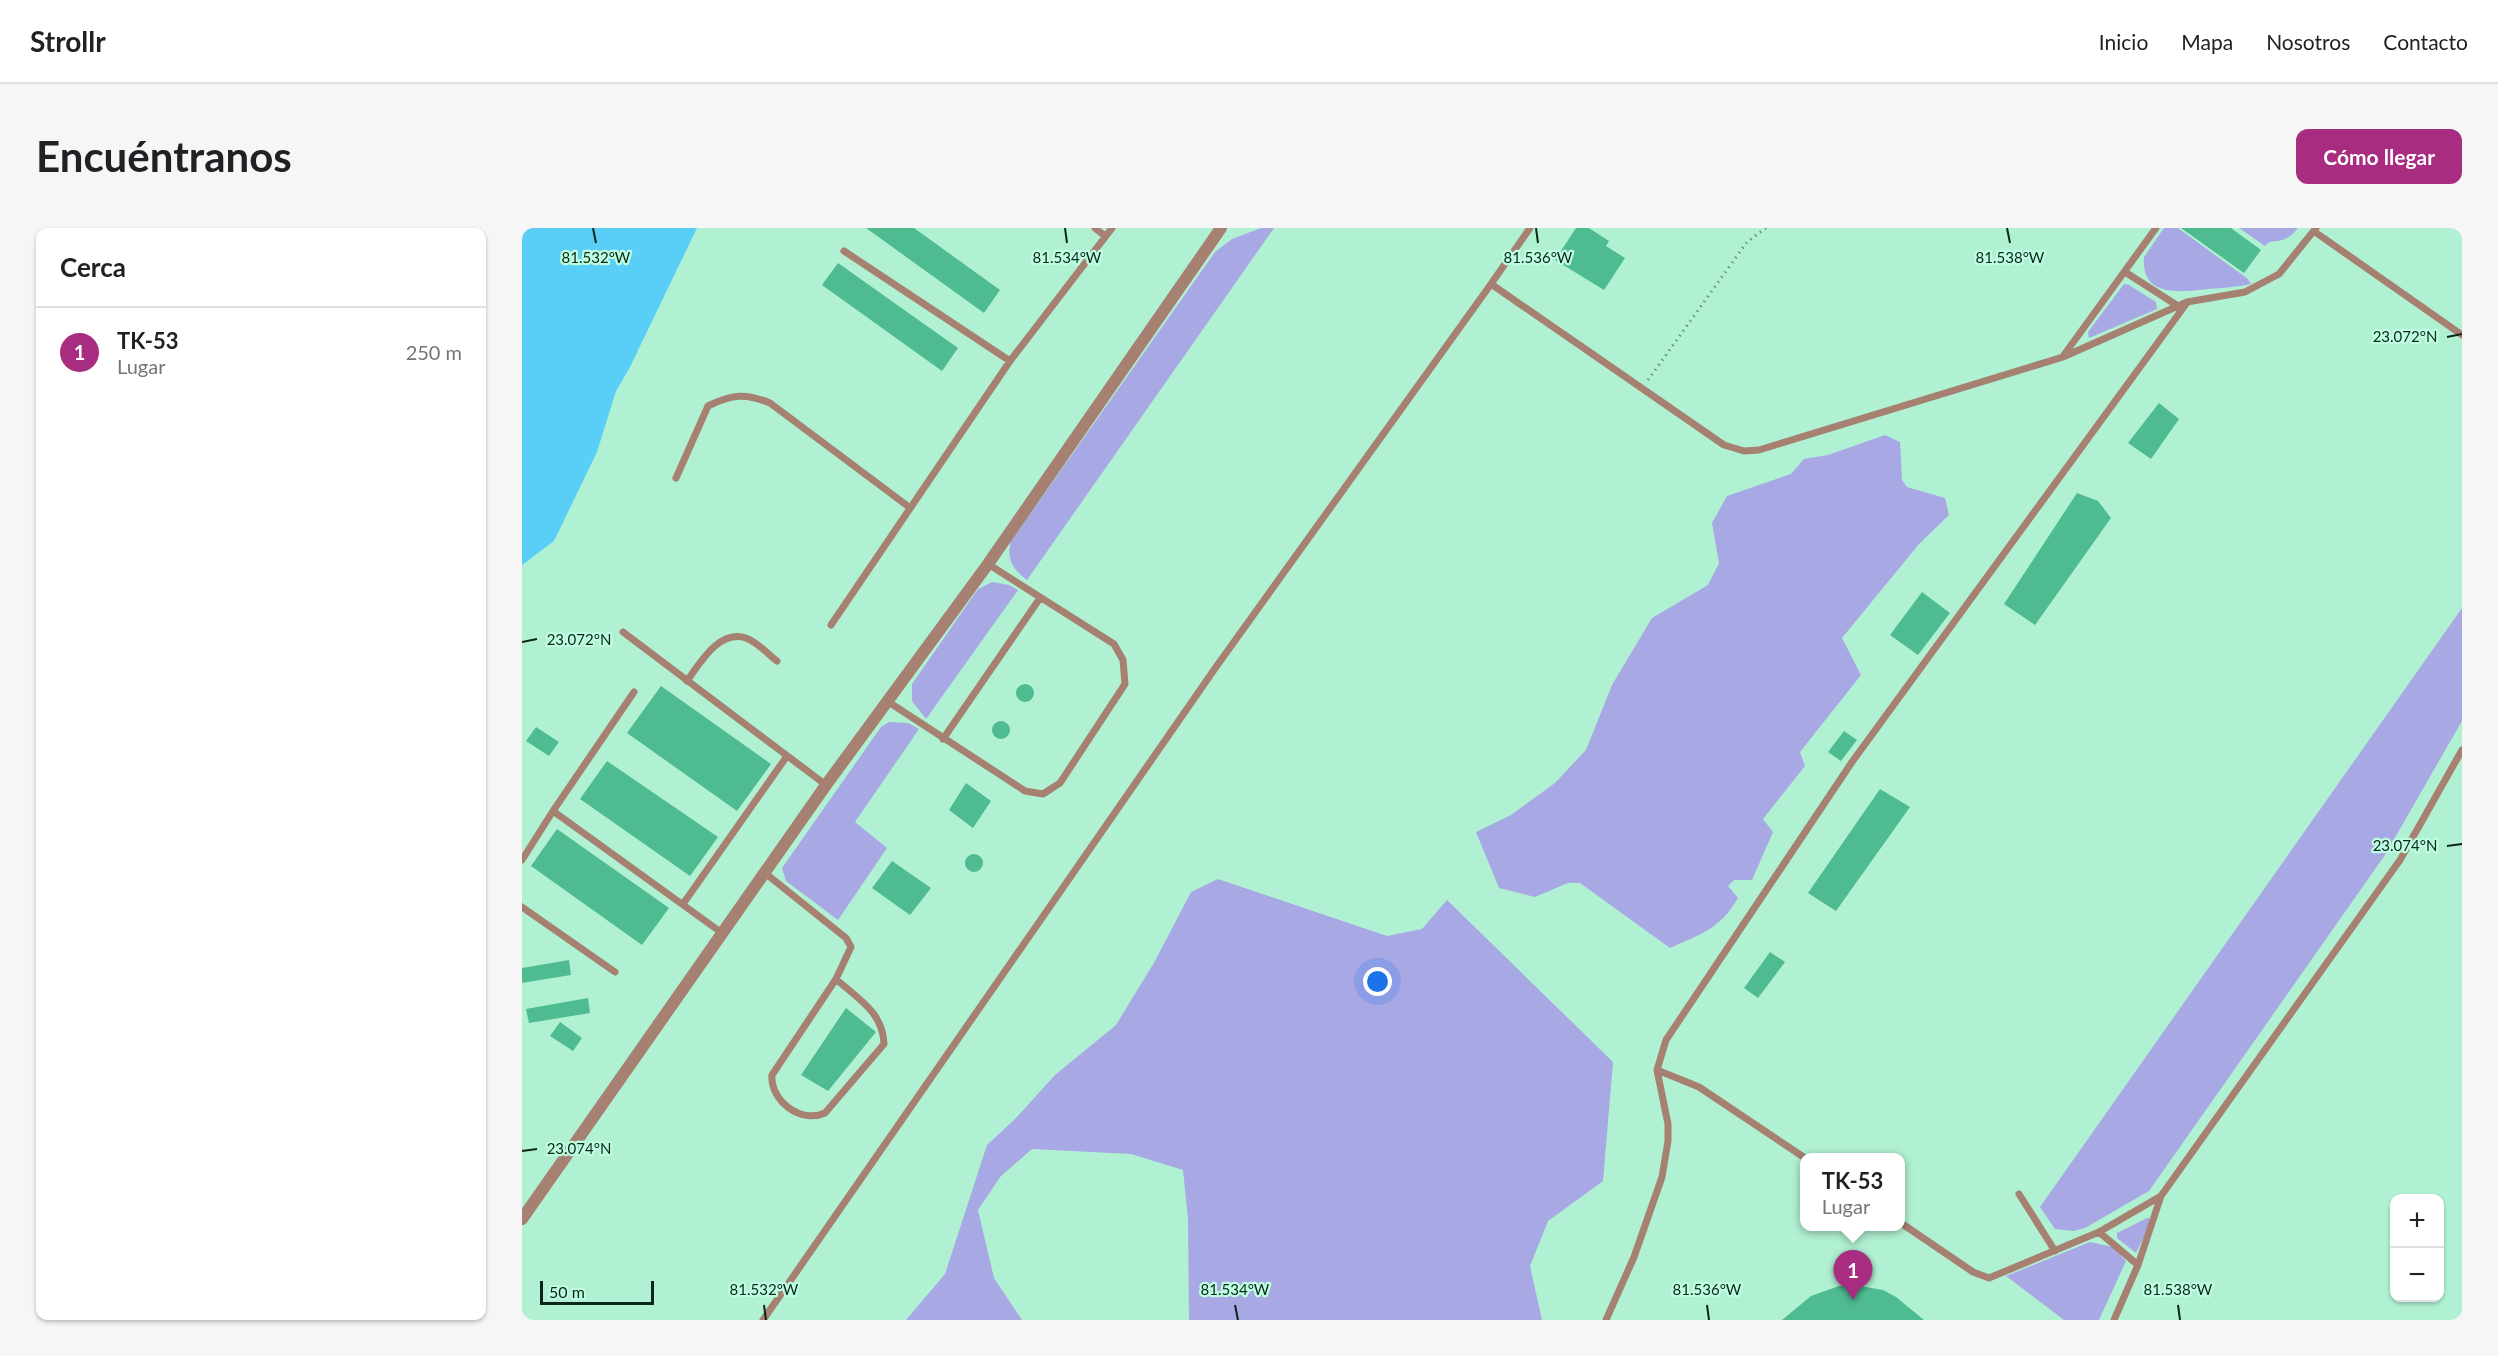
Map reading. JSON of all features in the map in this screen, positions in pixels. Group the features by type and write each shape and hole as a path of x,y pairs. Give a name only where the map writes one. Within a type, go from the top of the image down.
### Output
{"street":[{"path":"522,1219 825,785 988,564 1221,228"}],"lane":[{"path":"1095,228 1106,236"},
{"path":"831,625 1010,361 1112,228"},
{"path":"763,1320 1209,677 1530,228"},
{"path":"2063,357 2156,228"},
{"path":"1491,284 1724,446 1752,450 2063,357 2187,302 2245,292 2264,284 2279,274 2315,230 2462,335"},
{"path":"844,251 1010,361"},
{"path":"2125,272 2178,306"},
{"path":"1606,1320 1634,1257 1662,1178 1668,1141 1668,1124 1657,1070 1666,1040 1852,762 2187,302"},
{"path":"676,478 708,406 728,397 751,395 770,403 909,507"},
{"path":"887,701 1025,791 1043,794 1060,783 1125,684 1123,660 1114,644 988,564"},
{"path":"943,739 1040,598"},
{"path":"622,632 825,785"},
{"path":"687,681 710,650 726,639 748,638 777,661"},
{"path":"522,860 634,692"},
{"path":"2114,1320 2138,1265 2161,1196 2400,861 2462,750"},
{"path":"683,904 787,756"},
{"path":"553,811 722,933"},
{"path":"765,873 846,938 851,947 836,979 772,1075 771,1086 777,1097 804,1117 814,1118 825,1113 884,1044 884,1030 879,1018 836,979"},
{"path":"522,907 615,972"},
{"path":"1657,1070 1699,1087 1800,1155"},
{"path":"2019,1194 2055,1251"},
{"path":"1905,1226 1982,1277 1989,1278 2099,1232 2161,1196"},
{"path":"2099,1232 2138,1265"}],"path":[{"path":"1642,389 1747,242 1766,228"}],"shaded area":[{"path":"522,228 697,228 629,369 616,391 597,452 554,541 522,565"},
{"path":"1261,228 1274,228 1027,580 1012,563 1009,553 1011,541 1215,252 1232,239"},
{"path":"2164,228 2178,228 2248,279 2251,284 2186,291 2175,291 2156,286 2149,280 2144,257"},
{"path":"2239,228 2298,228 2285,239 2269,242 2265,246"},
{"path":"2124,284 2156,302 2157,309 2089,338 2088,332"},
{"path":"1885,435 1900,442 1902,480 1907,487 1945,498 1949,515 1919,544 1842,638 1861,675 1800,752 1805,766 1763,819 1773,832 1752,880 1734,880 1728,886 1738,898 1724,917 1709,929 1670,948 1580,883 1568,883 1535,897 1499,888 1476,832 1511,815 1555,783 1586,750 1612,685 1652,618 1708,585 1719,563 1712,523 1727,496 1791,474 1804,459 1828,455"},
{"path":"992,582 1009,585 1018,590 926,719 912,701 912,684 978,589"},
{"path":"2462,608 2462,721 2385,855 2149,1191 2085,1228 2074,1231 2055,1229 2040,1207"},
{"path":"889,722 908,723 919,729 855,822 887,848 838,920 786,881 782,868 881,727"},
{"path":"1218,879 1387,936 1422,929 1447,900 1613,1062 1603,1181 1548,1221 1530,1266 1542,1320 1189,1320 1188,1219 1183,1170 1131,1154 1032,1149 1001,1176 978,1210 994,1278 1022,1320 906,1320 945,1274 987,1145 1015,1119 1055,1075 1116,1025 1155,961 1191,892"},
{"path":"2147,1218 2151,1222 2136,1253 2117,1238 2117,1233"},
{"path":"2090,1242 2113,1247 2126,1261 2099,1320 2064,1320 2006,1276"}],"building":[{"path":"866,228 914,228 1000,290 984,313"},
{"path":"1576,228 1589,228 1609,241 1606,246 1625,258 1604,290 1555,260"},
{"path":"2181,228 2231,228 2261,250 2244,273"},
{"path":"838,263 958,348 942,371 822,285"},
{"path":"2159,403 2179,419 2151,459 2128,443"},
{"path":"2077,493 2098,501 2111,518 2035,625 2004,604"},
{"path":"1922,592 1950,613 1918,655 1890,635"},
{"path":"1025,684 1031,687 1034,693 1031,699 1025,702 1019,699 1016,693 1019,687"},
{"path":"661,686 771,764 737,811 627,733"},
{"path":"1001,721 1007,724 1010,730 1007,736 1001,739 995,736 992,730 995,724"},
{"path":"536,727 559,742 549,756 526,741"},
{"path":"1844,731 1857,740 1841,761 1828,752"},
{"path":"607,761 718,837 690,876 580,799"},
{"path":"966,783 991,801 973,828 949,810"},
{"path":"1880,789 1910,807 1836,911 1808,893"},
{"path":"557,829 669,908 642,945 531,866"},
{"path":"974,854 980,857 983,863 980,869 974,872 968,869 965,863 968,857"},
{"path":"892,861 931,888 910,915 872,888"},
{"path":"1770,952 1785,962 1758,998 1744,988"},
{"path":"569,960 571,975 522,983 522,968"},
{"path":"588,998 590,1013 529,1023 526,1009"},
{"path":"846,1008 876,1032 828,1091 801,1075"},
{"path":"560,1022 582,1038 573,1051 550,1036"},
{"path":"1854,1285 1883,1290 1896,1297 1924,1320 1782,1320 1811,1296 1839,1286"}],"place":[{"name":"TK-53","path":"1853,1300"}]}
